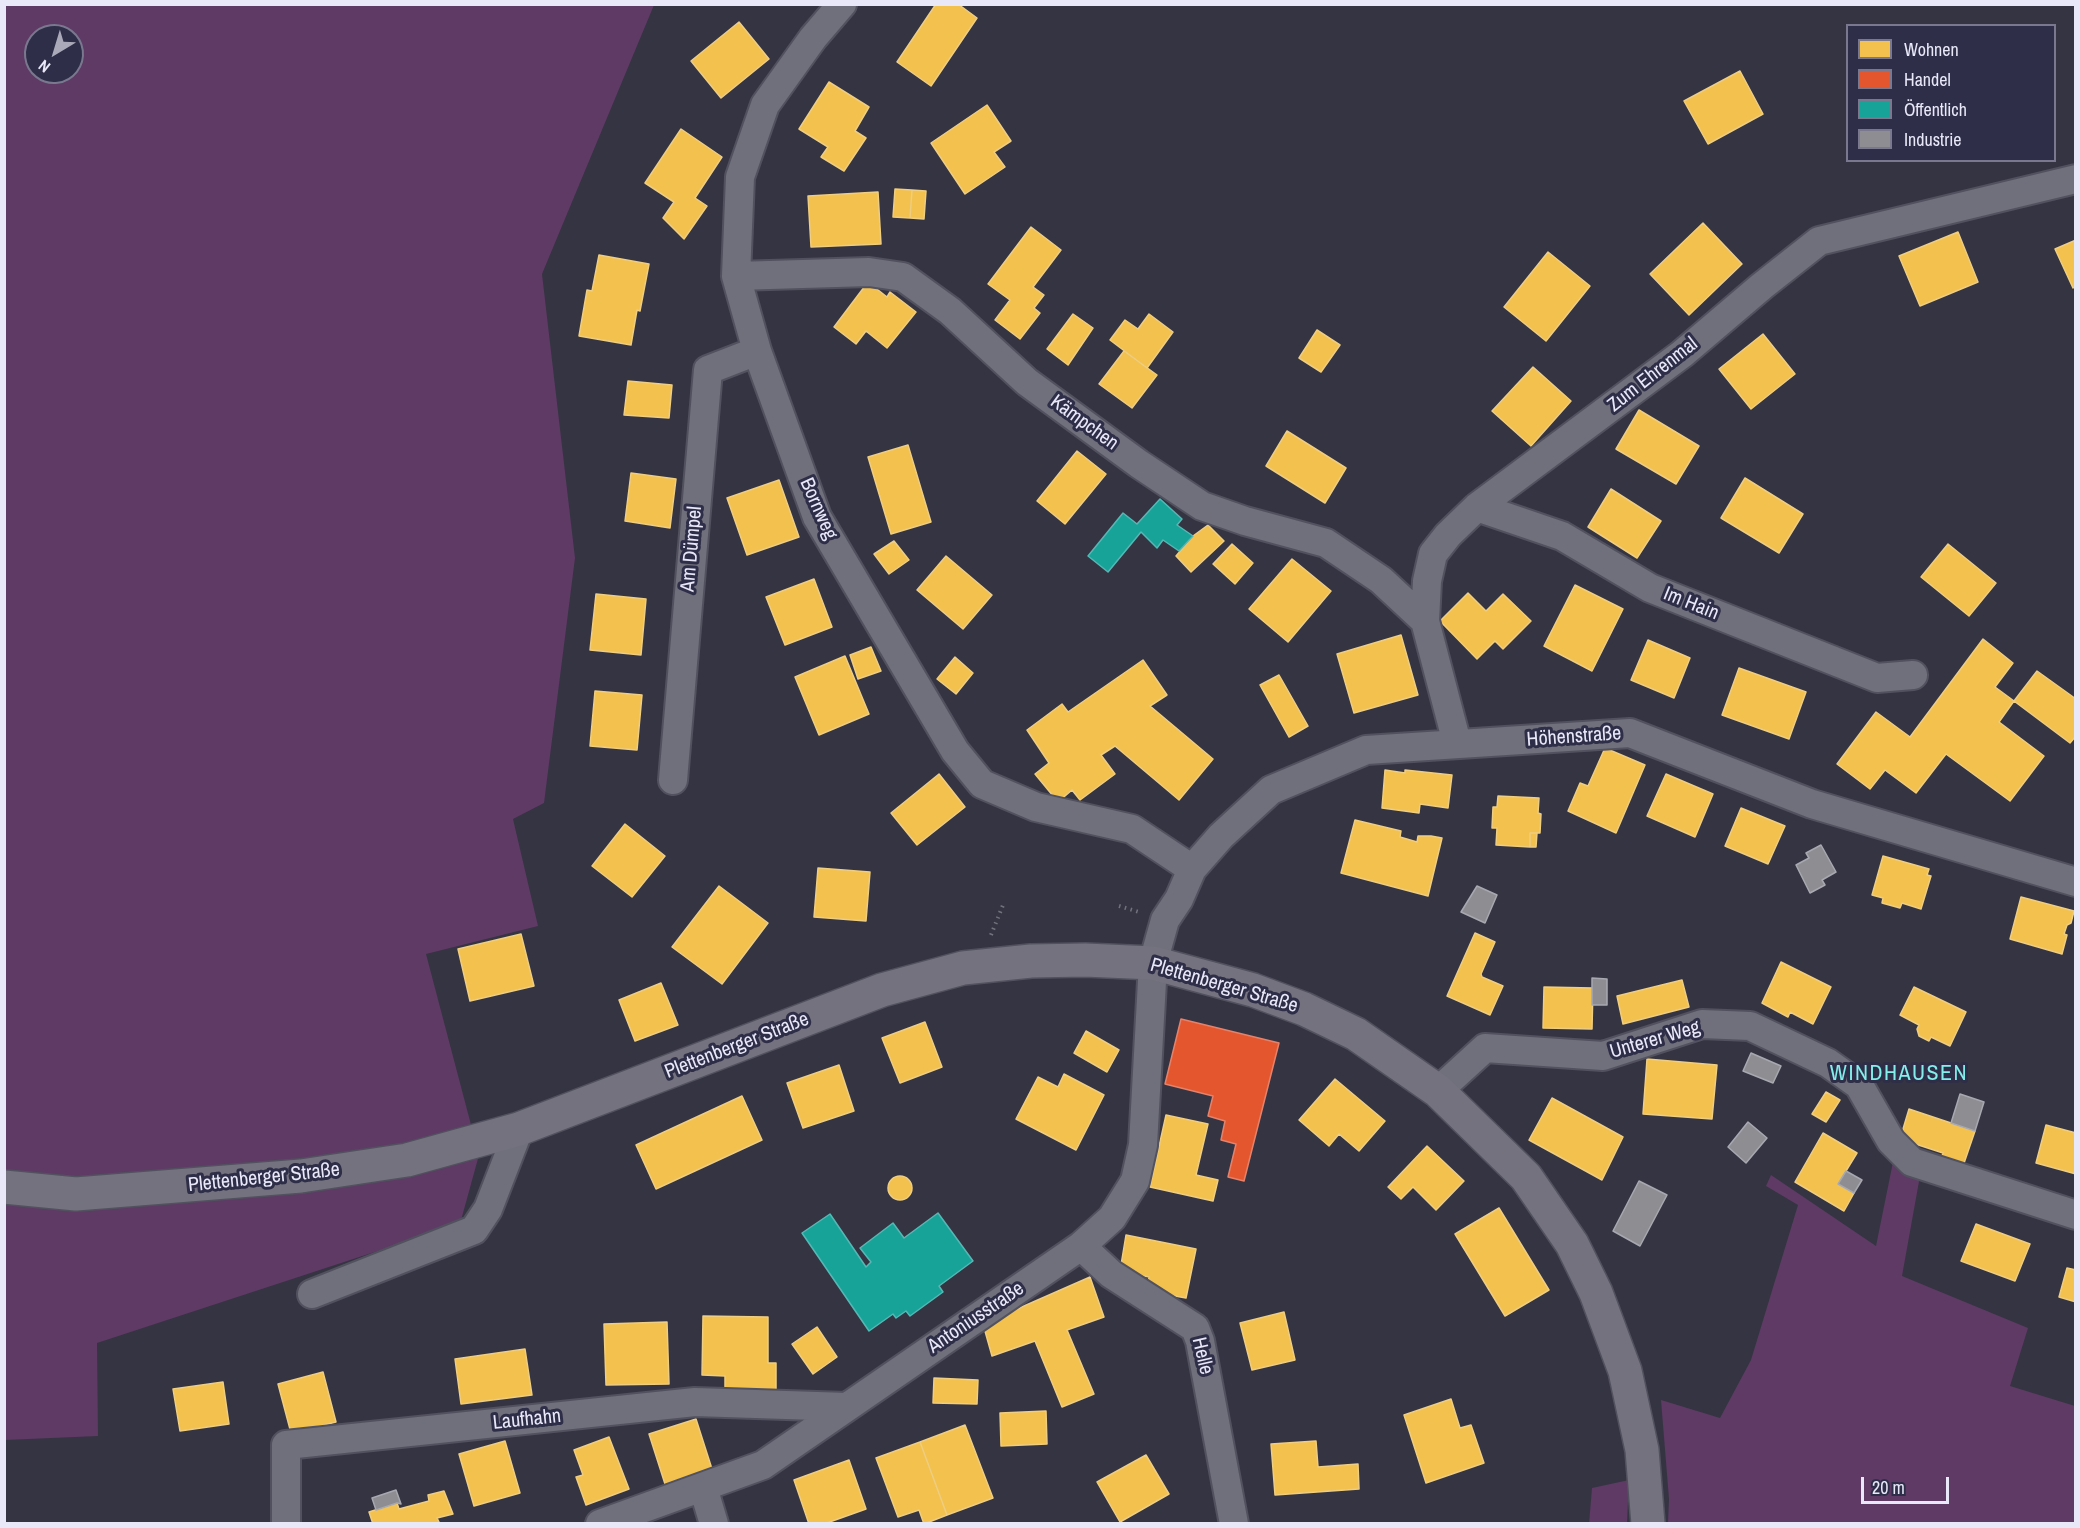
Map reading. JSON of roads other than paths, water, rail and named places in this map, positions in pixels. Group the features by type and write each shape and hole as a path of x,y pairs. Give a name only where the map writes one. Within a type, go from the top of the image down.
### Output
{"main road":[{"name":"Plettenberger Straße","path":"4,1187 76,1194 301,1176 407,1160 519,1129 882,990 963,968 1031,961 1085,960 1153,963 1253,990 1304,1009 1356,1034 1438,1091 1526,1177 1572,1244 1596,1293 1625,1371 1642,1450 1647,1524"}],"street":[{"name":"Bornweg","path":"842,4 813,38 765,105 740,177 736,276 757,351 817,517 955,752 982,784 1036,807 1132,828 1192,869"},
{"name":"Zum Ehrenmal","path":"1457,743 1425,621 1427,581 1433,554 1448,535 1477,507 1682,354 1819,241 2076,179"},
{"name":"Kämpchen","path":"736,276 870,272 903,277 950,311 1027,382 1139,464 1202,506 1245,521 1326,543 1381,580 1425,621"},
{"name":"Am Dümpel","path":"673,780 708,370 757,351"},
{"name":"Im Hain","path":"1477,507 1562,536 1650,588 1877,678 1913,675"},
{"name":"Höhenstraße","path":"1153,963 1165,920 1179,899 1192,869 1221,836 1271,790 1366,750 1630,733 1812,804 2076,882"},
{"name":"Antoniusstraße","path":"600,1524 763,1465 1081,1246 1112,1218 1135,1181 1143,1145 1153,963"},
{"name":"Unterer Weg","path":"1438,1091 1485,1048 1603,1056 1702,1024 1750,1026 1828,1063 1859,1085 1891,1141 1912,1162 2076,1215"},
{"path":"312,1294 474,1230 488,1209 519,1129"},
{"name":"Helle","path":"1081,1246 1111,1274 1195,1328 1200,1341 1234,1524"},
{"name":"Laufhahn","path":"286,1524 286,1445 695,1402 847,1407"},
{"path":"703,1487 714,1524"}],"district":[{"name":"WINDHAUSEN","path":"1899,1074"}]}
